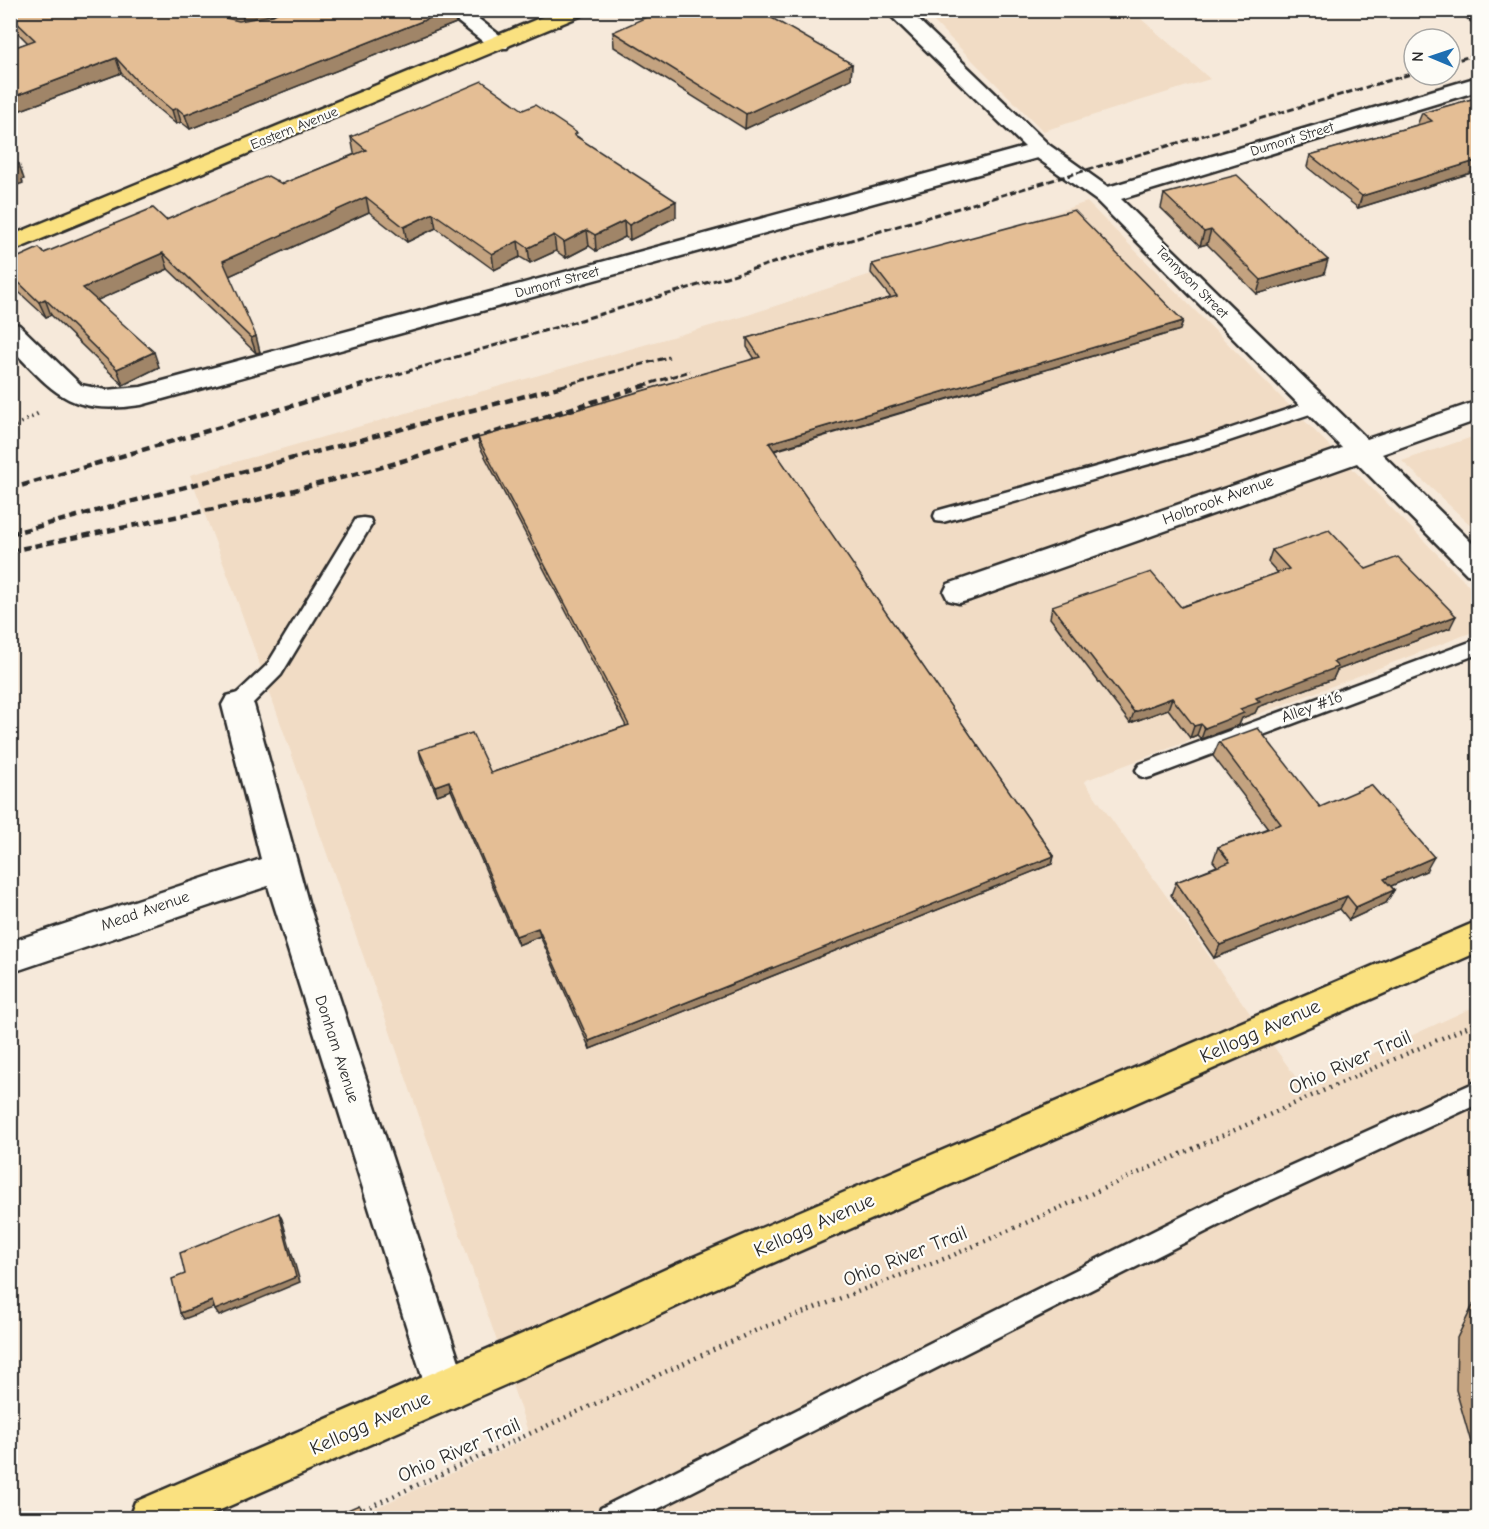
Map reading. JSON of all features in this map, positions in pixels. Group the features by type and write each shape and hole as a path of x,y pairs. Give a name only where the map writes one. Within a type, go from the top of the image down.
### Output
{"main road":[{"name":"Eastern Avenue","path":"10,245 578,10"},
{"name":"Kellogg Avenue","path":"152,1518 447,1389 692,1278 1479,936"}],"street":[{"path":"453,10 499,43"},
{"name":"Tennyson Street","path":"895,10 1041,150 1105,196 1479,566"},
{"path":"1470,10 1479,16"},
{"name":"Dumont Street","path":"1105,196 1479,84"},
{"name":"Dumont Street","path":"10,331 71,391 91,397 115,399 141,396 1041,150"},
{"name":"Holbrook Avenue","path":"959,592 1360,449 1479,410"},
{"name":"Donham Avenue","path":"238,705 281,867 447,1389"},
{"name":"Mead Avenue","path":"10,958 281,867"}],"lane":[{"path":"943,516 1211,441 1316,406"},
{"path":"238,705 274,670 363,524"},
{"name":"Alley #16","path":"1147,770 1479,646"},
{"path":"611,1518 1234,1204 1479,1092"}],"path":[{"path":"10,429 39,413"},
{"name":"Ohio River Trail","path":"354,1514 757,1330 949,1257 1479,1022"}],"shaded area":[{"path":"923,11 1132,11 1210,79 1043,131"},
{"path":"1087,202 1478,595 1478,630 1084,781 1302,1086 1478,1005 1478,1518 354,1518 530,1437 386,1020 234,592 190,475 745,316"},
{"path":"1478,435 1478,532 1402,461"}],"building":[{"path":"10,10 208,10 217,16 239,21 273,15 282,10 450,10 185,115 177,108 172,110 136,80 116,58 10,98 10,49 35,40 10,16"},
{"path":"662,10 758,10 852,64 746,114 613,32"},
{"path":"482,81 523,110 535,105 577,133 574,135 676,201 629,225 624,221 595,235 587,230 564,242 554,235 528,248 518,241 492,254 433,213 404,227 366,197 223,261 256,336 251,338 163,253 83,288 154,352 117,369 45,299 39,302 10,274 10,261 39,248 44,253 153,208 166,220 268,176 282,184 366,150 351,137"},
{"path":"1479,97 1479,160 1362,196 1310,155 1432,121 1422,113"},
{"path":"10,156 19,164 15,166 18,168 10,171"},
{"path":"1237,175 1328,260 1261,280 1211,230 1204,232 1164,194"},
{"path":"1074,210 1183,321 769,443 1054,856 589,1041 538,928 516,936 449,781 435,786 419,750 472,733 491,773 629,725 478,438 760,357 747,338 897,296 872,264"},
{"path":"1329,530 1366,569 1398,557 1456,616 1333,662 1338,667 1256,698 1260,702 1240,709 1244,713 1205,728 1201,724 1194,726 1172,698 1134,712 1052,606 1151,572 1181,607 1289,569 1272,550"},
{"path":"1258,728 1320,807 1371,785 1434,857 1384,879 1394,890 1356,907 1347,896 1220,945 1176,882 1230,862 1218,847 1281,824 1219,742"},
{"path":"279,1213 296,1277 215,1310 212,1301 180,1313 172,1279 185,1274 180,1253"},
{"path":"1479,1317 1479,1379 1476,1372 1477,1319"},
{"path":"359,1505 363,1518 329,1518"}],"railway":[{"path":"1462,59 1478,54"},
{"path":"358,386 1402,77"},
{"path":"561,386 669,357"},
{"path":"642,386 690,371"},
{"path":"10,489 363,385"},
{"path":"10,534 566,385"},
{"path":"10,551 257,500 386,466 647,385"}]}
